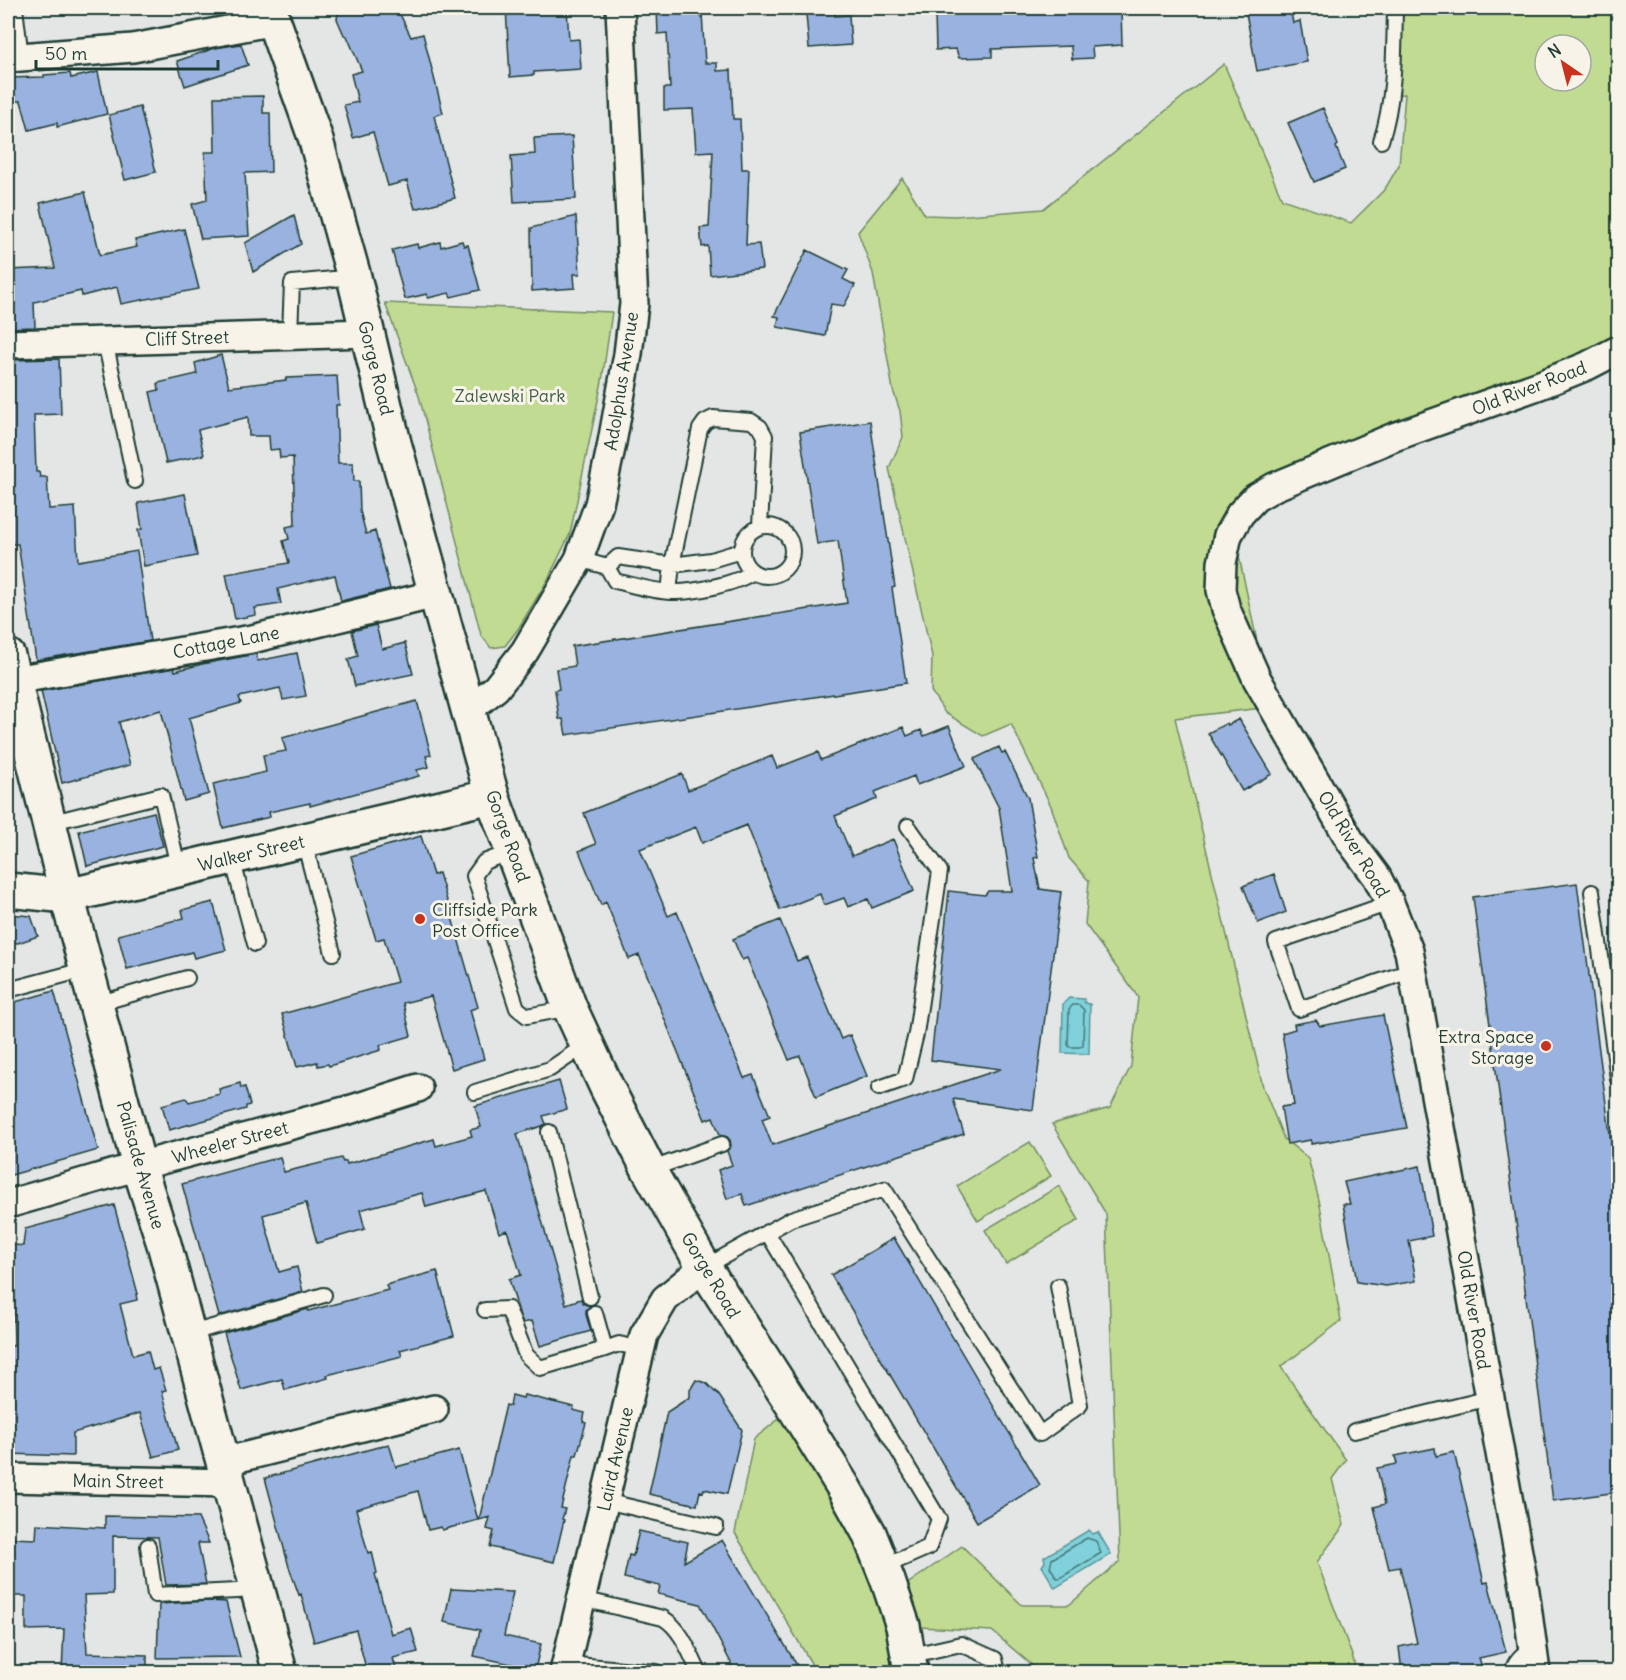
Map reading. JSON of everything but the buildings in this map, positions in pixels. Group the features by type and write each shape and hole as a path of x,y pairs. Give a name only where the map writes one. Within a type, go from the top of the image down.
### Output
{"main road":[{"name":"Gorge Road","path":"272,14 315,137 354,278 394,443 492,796 570,1008 649,1170 704,1267 844,1488 869,1533 903,1626 910,1664"},
{"name":"Palisade Avenue","path":"11,668 67,896 139,1166 162,1238 280,1672"},
{"name":"Walker Street","path":"8,890 67,896 492,796"}],"street":[{"name":"Adolphus Avenue","path":"467,711 496,688 525,651 579,558 598,504 611,448 628,354 634,304 620,8"},
{"path":"14,57 133,48 272,14"},
{"name":"Cliff Street","path":"8,344 367,333"},
{"name":"Old River Road","path":"1534,1660 1525,1591 1410,951 1377,877 1351,842 1257,679 1226,609 1221,590 1222,563 1228,535 1240,514 1255,498 1394,437 1540,385 1587,366 1618,350"},
{"name":"Cottage Lane","path":"11,668 252,639 436,594"},
{"name":"Wheeler Street","path":"8,1204 352,1109 418,1088"},
{"name":"Laird Avenue","path":"565,1668 644,1335 665,1299 704,1267"},
{"name":"Main Street","path":"8,1478 226,1472 434,1408"}],"lane":[{"path":"14,57 15,8"},
{"path":"1381,141 1387,123 1393,79 1395,8"},
{"path":"290,334 292,283 354,278"},
{"path":"105,341 135,482"},
{"path":"669,592 672,565 700,429 705,422 713,418 751,421 760,427 765,436 760,526"},
{"path":"769,525 784,531 789,538 793,554 785,569 778,574 761,576 753,572 747,567 741,551 747,536 760,526 769,525"},
{"path":"607,567 618,557 672,565 711,560 741,551"},
{"path":"579,558 607,567 615,581 669,592 727,585 753,572"},
{"path":"49,823 161,795 179,870"},
{"path":"879,1088 905,1079 916,1034 940,871 908,826"},
{"path":"304,841 333,952"},
{"path":"513,851 484,862 474,876 517,1008 526,1016 570,1008"},
{"path":"232,858 255,944"},
{"path":"1592,892 1618,1079"},
{"path":"1390,903 1276,942 1295,998 1299,1009 1413,970"},
{"path":"8,990 87,969"},
{"path":"97,1004 188,978"},
{"path":"475,1092 550,1069 587,1044"},
{"path":"549,1132 590,1297"},
{"path":"649,1170 722,1144"},
{"path":"704,1267 791,1219 884,1189 1040,1434 1080,1405 1058,1286"},
{"path":"767,1232 939,1519 929,1547 883,1568"},
{"path":"188,1334 324,1295"},
{"path":"485,1310 508,1309 526,1355 540,1368 619,1344 641,1349"},
{"path":"595,1313 605,1349"},
{"path":"1354,1431 1490,1398"},
{"path":"605,1501 716,1527"},
{"path":"147,1546 155,1595 257,1590"},
{"path":"582,1599 663,1618 677,1630 699,1672"},
{"path":"910,1664 961,1644 995,1659 998,1672"},
{"path":"1512,1672 1519,1657 1534,1660"},
{"path":"565,1668 657,1672"}],"green space":[{"path":"1395,8 1618,8 1618,344 1230,514 1271,707 1175,718 1263,1087 1284,1139 1308,1158 1319,1200 1341,1321 1281,1367 1346,1460 1332,1479 1344,1525 1317,1562 1353,1658 1356,1672 1035,1672 1033,1666 992,1631 903,1626 911,1672 811,1672 811,1663 735,1533 754,1439 794,1407 893,1594 962,1546 1022,1605 1069,1605 1120,1561 1106,1214 1052,1124 1110,1108 1131,1066 1138,997 1085,924 1089,881 1069,858 1051,806 1011,724 983,736 945,713 931,691 932,656 889,468 903,437 900,411 893,390 873,273 858,232 902,178 925,215 955,216 1043,209 1224,64 1282,199 1351,223 1385,189 1399,165 1405,94 1391,95"},
{"name":"Zalewski Park","path":"385,303 612,312 602,381 570,534 547,581 505,646 491,648 481,635 419,396"},
{"path":"1030,1142 1051,1176 978,1221 957,1186"},
{"path":"1059,1186 1079,1220 1006,1264 985,1230"}],"water":[{"path":"1069,998 1084,999 1085,1003 1090,1004 1089,1054 1062,1053 1063,1004"},
{"path":"1089,1530 1093,1534 1098,1532 1111,1554 1055,1588 1042,1566 1045,1562 1044,1557"}],"place":[{"name":"Cliffside Park Post Office","path":"420,919"},
{"name":"Extra Space Storage","path":"1546,1046"}]}
